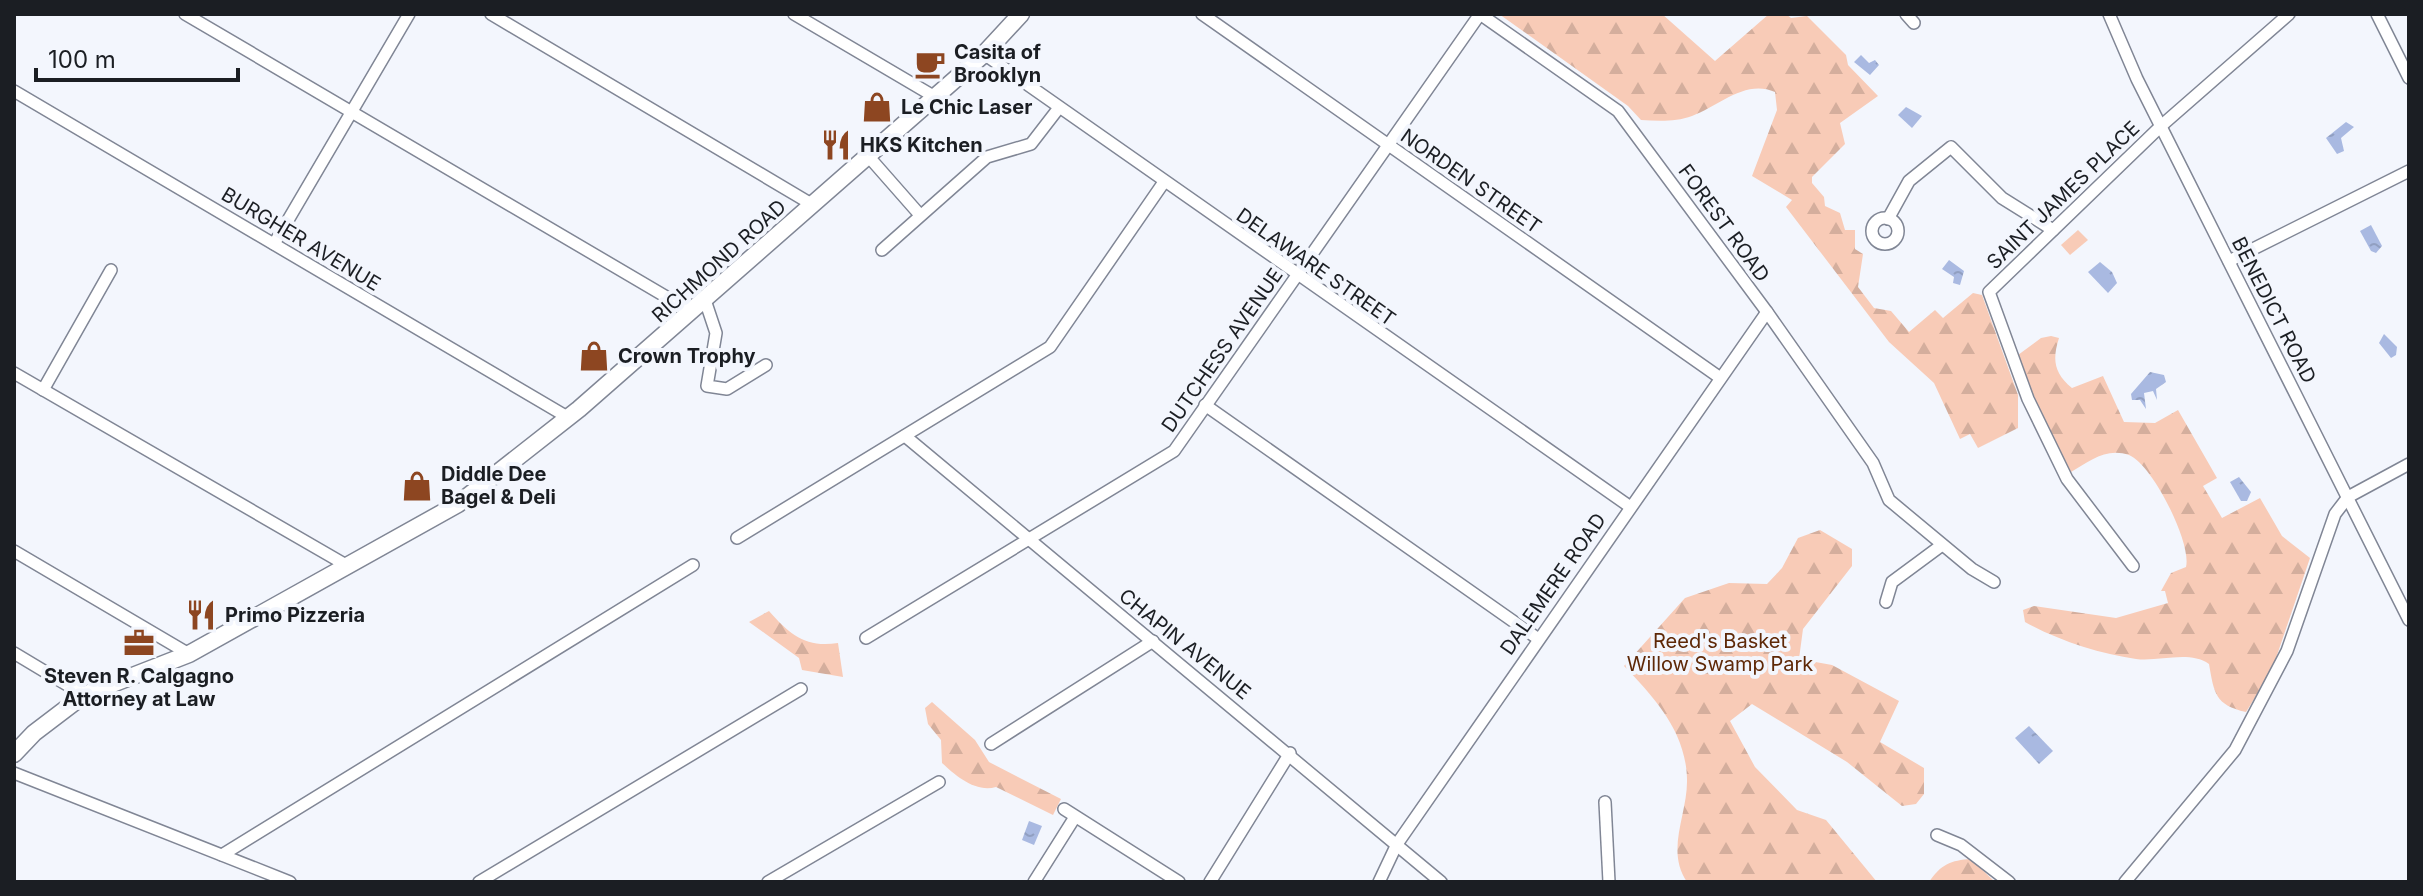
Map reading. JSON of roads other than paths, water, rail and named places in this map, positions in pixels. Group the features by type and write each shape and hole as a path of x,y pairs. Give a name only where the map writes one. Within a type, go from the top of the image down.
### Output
{"main road":[{"name":"RICHMOND ROAD","path":"14,754 34,733 84,695 189,654 458,504 569,418 692,312 984,54 1021,14"}],"street":[{"path":"185,14 692,312"},
{"path":"274,244 409,14"},
{"path":"491,14 813,205"},
{"path":"794,14 935,97"},
{"name":"NORDEN STREET","path":"1202,14 1719,377"},
{"name":"DUTCHESS AVENUE","path":"866,638 1174,451 1480,14"},
{"name":"FOREST ROAD","path":"1480,14 1618,111 1767,312 1873,463 1889,500 1942,545"},
{"name":"BENEDICT ROAD","path":"2109,14 2161,126 2409,620"},
{"name":"SAINT JAMES PLACE","path":"2133,566 2067,479 2028,399 1989,292 2161,126 2289,14"},
{"path":"2377,14 2409,78"},
{"name":"DELAWARE STREET","path":"984,54 1058,109 1629,506"},
{"name":"BURGHER AVENUE","path":"14,91 569,418"},
{"path":"882,250 987,157 1031,144 1058,109"},
{"path":"1888,219 1915,175 1951,147 2002,198 2053,230"},
{"path":"869,157 920,215"},
{"path":"2229,261 2409,171"},
{"path":"737,538 1050,347 1164,182"},
{"path":"43,390 111,270"},
{"path":"705,300 716,333 707,386 727,389 766,365"},
{"name":"DALEMERE ROAD","path":"1379,882 1397,844 1537,638 1767,312"},
{"path":"14,373 346,565"},
{"path":"1205,405 1537,638"},
{"name":"CHAPIN AVENUE","path":"905,436 1290,753 1441,882"},
{"path":"2125,882 2235,750 2287,651 2335,514 2348,497 2409,464"},
{"path":"1886,602 1892,582 1942,545 1994,582"},
{"path":"14,551 189,654"},
{"path":"222,855 693,565"},
{"path":"991,744 1153,641"},
{"path":"14,653 84,695"},
{"path":"479,882 801,689"},
{"path":"1210,882 1290,753"},
{"path":"14,773 290,882"},
{"path":"768,882 939,782"},
{"path":"1605,802 1609,882"},
{"path":"1064,809 1179,882"},
{"path":"1034,882 1075,817"},
{"path":"1937,835 1961,845 2009,882"}],"water":[{"path":"1861,55 1869,63 1875,60 1879,65 1870,75 1854,62"},
{"path":"1906,107 1922,116 1912,128 1898,115"},
{"path":"2346,122 2354,127 2341,138 2344,151 2337,154 2326,138"},
{"path":"2371,225 2382,246 2376,253 2371,251 2360,231"},
{"path":"1949,260 1964,271 1960,285 1953,283 1954,277 1942,269"},
{"path":"2100,262 2112,272 2117,283 2108,293 2088,272"},
{"path":"2384,334 2397,347 2396,355 2391,358 2379,343"},
{"path":"2150,372 2164,375 2166,382 2156,389 2157,400 2153,391 2144,393 2146,409 2140,400 2132,400 2131,394"},
{"path":"2239,477 2251,492 2247,501 2241,501 2230,482"},
{"path":"2029,726 2053,751 2039,764 2015,738"},
{"path":"1029,821 1042,826 1034,845 1022,840"}],"place":[{"name":"Casita of Brooklyn","path":"930,64"},
{"name":"Le Chic Laser","path":"877,107"},
{"name":"HKS Kitchen","path":"836,145"},
{"name":"Crown Trophy","path":"594,356"},
{"name":"Diddle Dee Bagel & Deli","path":"417,486"},
{"name":"Primo Pizzeria","path":"201,615"},
{"name":"Steven R. Calgagno Attorney at Law","path":"139,643"}],"park label":[{"name":"Reed's Basket Willow Swamp Park","path":"1720,652"}]}
